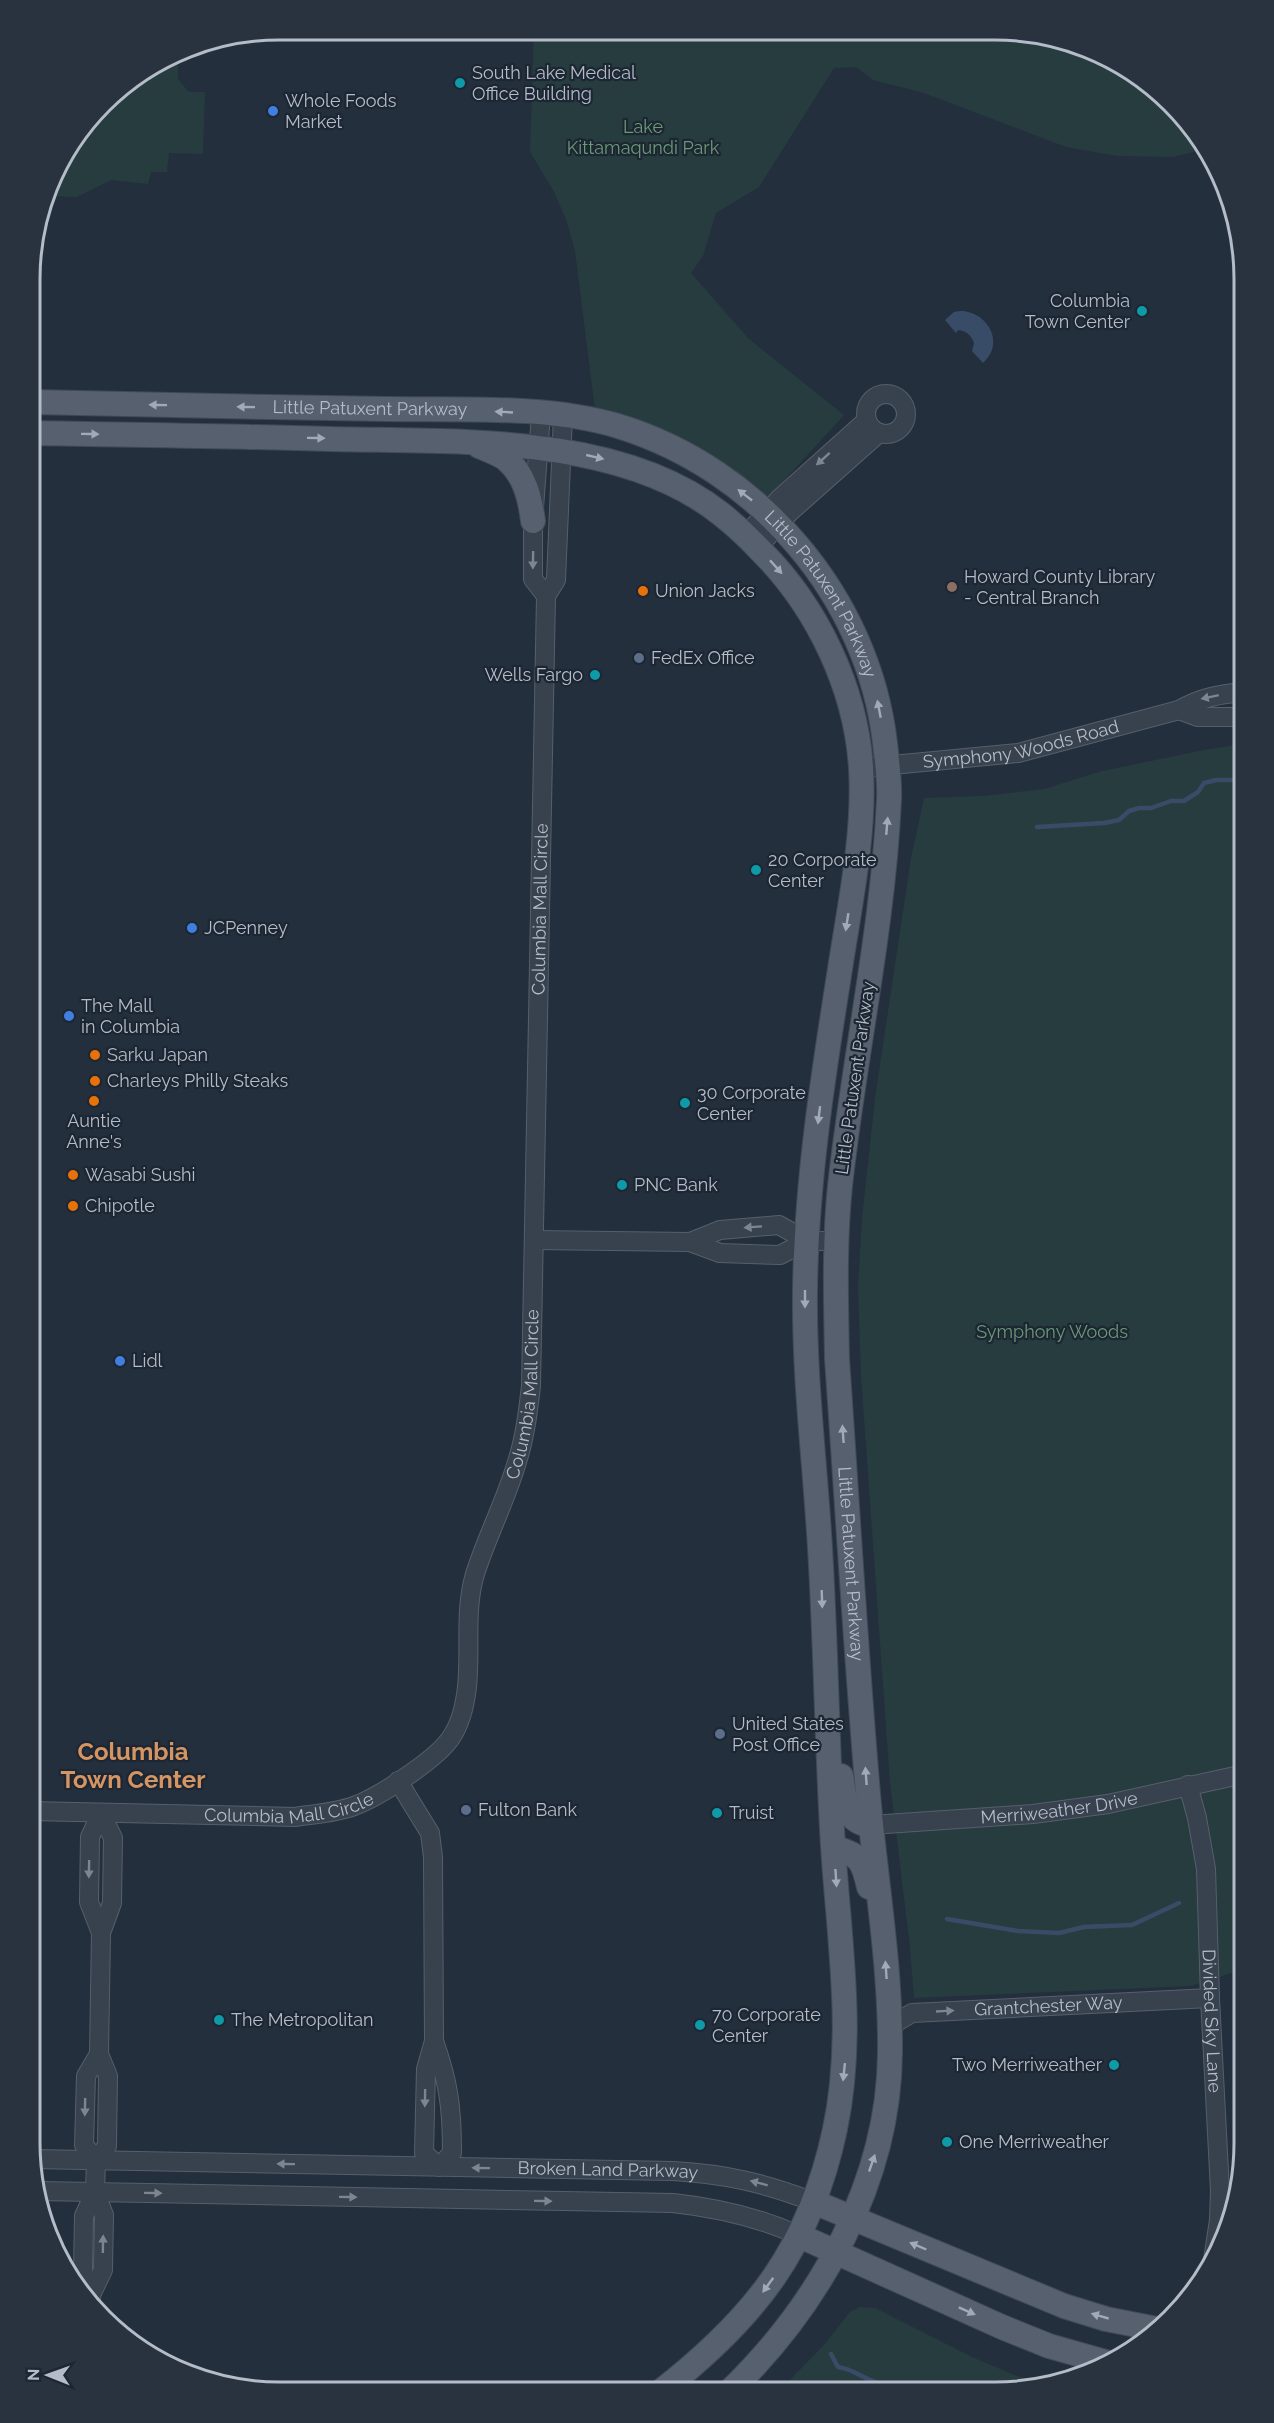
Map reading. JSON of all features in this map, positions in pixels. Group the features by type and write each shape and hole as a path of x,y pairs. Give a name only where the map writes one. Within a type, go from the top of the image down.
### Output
{"main road":[{"name":"Little Patuxent Parkway","path":"40,402 462,410 552,415 616,425 680,452 712,471 773,518 828,584 846,615 874,682 888,766 890,797 882,884 848,1120 836,1241 837,1359 862,1717 884,1941 890,2056 886,2102 878,2145 853,2218 837,2253 783,2335 738,2382"},
{"name":"Little Patuxent Parkway","path":"40,433 472,442 549,449 607,460 694,496 720,513 751,541 780,571 801,599 834,660 846,691 858,736 862,796 856,857 818,1118 807,1241 806,1358 820,1547 834,1848 846,2005 846,2046 842,2096 823,2178 800,2236 750,2310 718,2344 672,2382"},
{"path":"472,442 506,459 514,469 530,493 533,520"},
{"path":"818,1520 837,1541 850,1543"},
{"path":"820,1547 841,1581 862,1717"},
{"path":"827,1716 848,1810 851,1817 860,1824 871,1825"},
{"path":"834,1848 853,1853 865,1869 884,1941"},
{"name":"Broken Land Parkway","path":"814,2202 1064,2306 1106,2319 1147,2327"},
{"name":"Broken Land Parkway","path":"800,2236 1002,2327 1049,2346 1097,2359"}],"street":[{"name":"Columbia Mall Circle","path":"546,596 533,579 533,520 549,449 552,415"},
{"path":"751,541 873,427"},
{"name":"Columbia Mall Circle","path":"40,1811 295,1817 354,1806 398,1781 436,1753 450,1739 460,1720 468,1671 470,1597 475,1573 517,1463 526,1426 531,1386 546,596 556,580 549,449"},
{"name":"Symphony Woods Road","path":"861,768 1018,753 1179,710 1198,699 1234,693"},
{"name":"Symphony Woods Road","path":"1179,710 1198,717 1234,717"},
{"path":"690,1242 720,1230 779,1225 807,1241"},
{"path":"535,1240 690,1242 720,1253 780,1255 807,1241 836,1241"},
{"name":"Merriweather Drive","path":"871,1825 1033,1814 1108,1804 1234,1776"},
{"path":"398,1781 430,1833 433,1857 434,2041 426,2069 424,2153 439,2167 452,2153 452,2109 444,2069 434,2041"},
{"name":"Divided Sky Lane","path":"1188,1785 1206,1869 1220,2191 1218,2229"},
{"path":"94,2293 103,2270 104,2216 95,2192 96,2160 84,2145 86,2076 99,2054 101,1933 89,1902 90,1837 101,1813"},
{"name":"Grantchester Way","path":"890,2026 912,2013 1210,1998"},
{"name":"Broken Land Parkway","path":"41,2159 699,2173 759,2182 814,2202"},
{"name":"Broken Land Parkway","path":"45,2191 673,2203 748,2216 769,2222 800,2236"}],"green space":[{"name":"Lake Kittamaqundi Park","path":"534,41 1011,41 1041,45 1072,53 1114,72 1164,110 1196,151 1173,157 1117,156 1066,147 924,93 873,80 856,67 834,68 759,187 716,213 703,256 691,273 749,339 844,415 760,507 595,410 575,251 566,219 553,190 530,152"},
{"path":"178,63 178,79 189,92 205,92 203,154 169,153 167,172 151,172 148,184 111,180 77,197 55,196 72,160 90,134 110,110 134,90 160,72"},
{"name":"Symphony Woods","path":"1234,745 1234,1973 1191,1986 914,1998 890,1783 861,1375 858,1289 862,1218 875,1098 911,858 924,798 983,796 1044,789 1102,771"},
{"path":"859,2307 875,2308 972,2357 1031,2379 1011,2382 788,2382 823,2346 850,2312"}],"water":[{"path":"960,311 978,316 990,330 993,346 990,355 983,363 972,351 974,343 970,336 958,330 956,333 945,320 954,312"}],"waterway":[{"path":"1037,827 1119,820 1129,811 1139,808 1151,808 1171,801 1184,801 1198,792 1204,783 1234,780"},
{"path":"947,1919 1018,1931 1059,1933 1084,1927 1132,1925 1179,1903"},
{"path":"831,2354 838,2367 874,2382"}],"place":[{"name":"South Lake Medical Office Building","path":"460,83"},
{"name":"Whole Foods Market","path":"273,111"},
{"name":"Columbia Town Center","path":"1142,311"},
{"name":"Howard County Library - Central Branch","path":"952,587"},
{"name":"Union Jacks","path":"643,591"},
{"name":"FedEx Office","path":"639,658"},
{"name":"Wells Fargo","path":"595,675"},
{"name":"20 Corporate Center","path":"756,870"},
{"name":"JCPenney","path":"192,928"},
{"name":"The Mall in Columbia","path":"69,1016"},
{"name":"Sarku Japan","path":"95,1055"},
{"name":"Charleys Philly Steaks","path":"95,1081"},
{"name":"Auntie Anne's","path":"94,1101"},
{"name":"30 Corporate Center","path":"685,1103"},
{"name":"Wasabi Sushi","path":"73,1175"},
{"name":"PNC Bank","path":"622,1185"},
{"name":"Chipotle","path":"73,1206"},
{"name":"Lidl","path":"120,1361"},
{"name":"United States Post Office","path":"720,1734"},
{"name":"Fulton Bank","path":"466,1810"},
{"name":"Truist","path":"717,1813"},
{"name":"The Metropolitan","path":"219,2020"},
{"name":"70 Corporate Center","path":"700,2025"},
{"name":"Two Merriweather","path":"1114,2065"},
{"name":"One Merriweather","path":"947,2142"}],"district":[{"name":"Columbia Town Center","path":"133,1766"}]}
